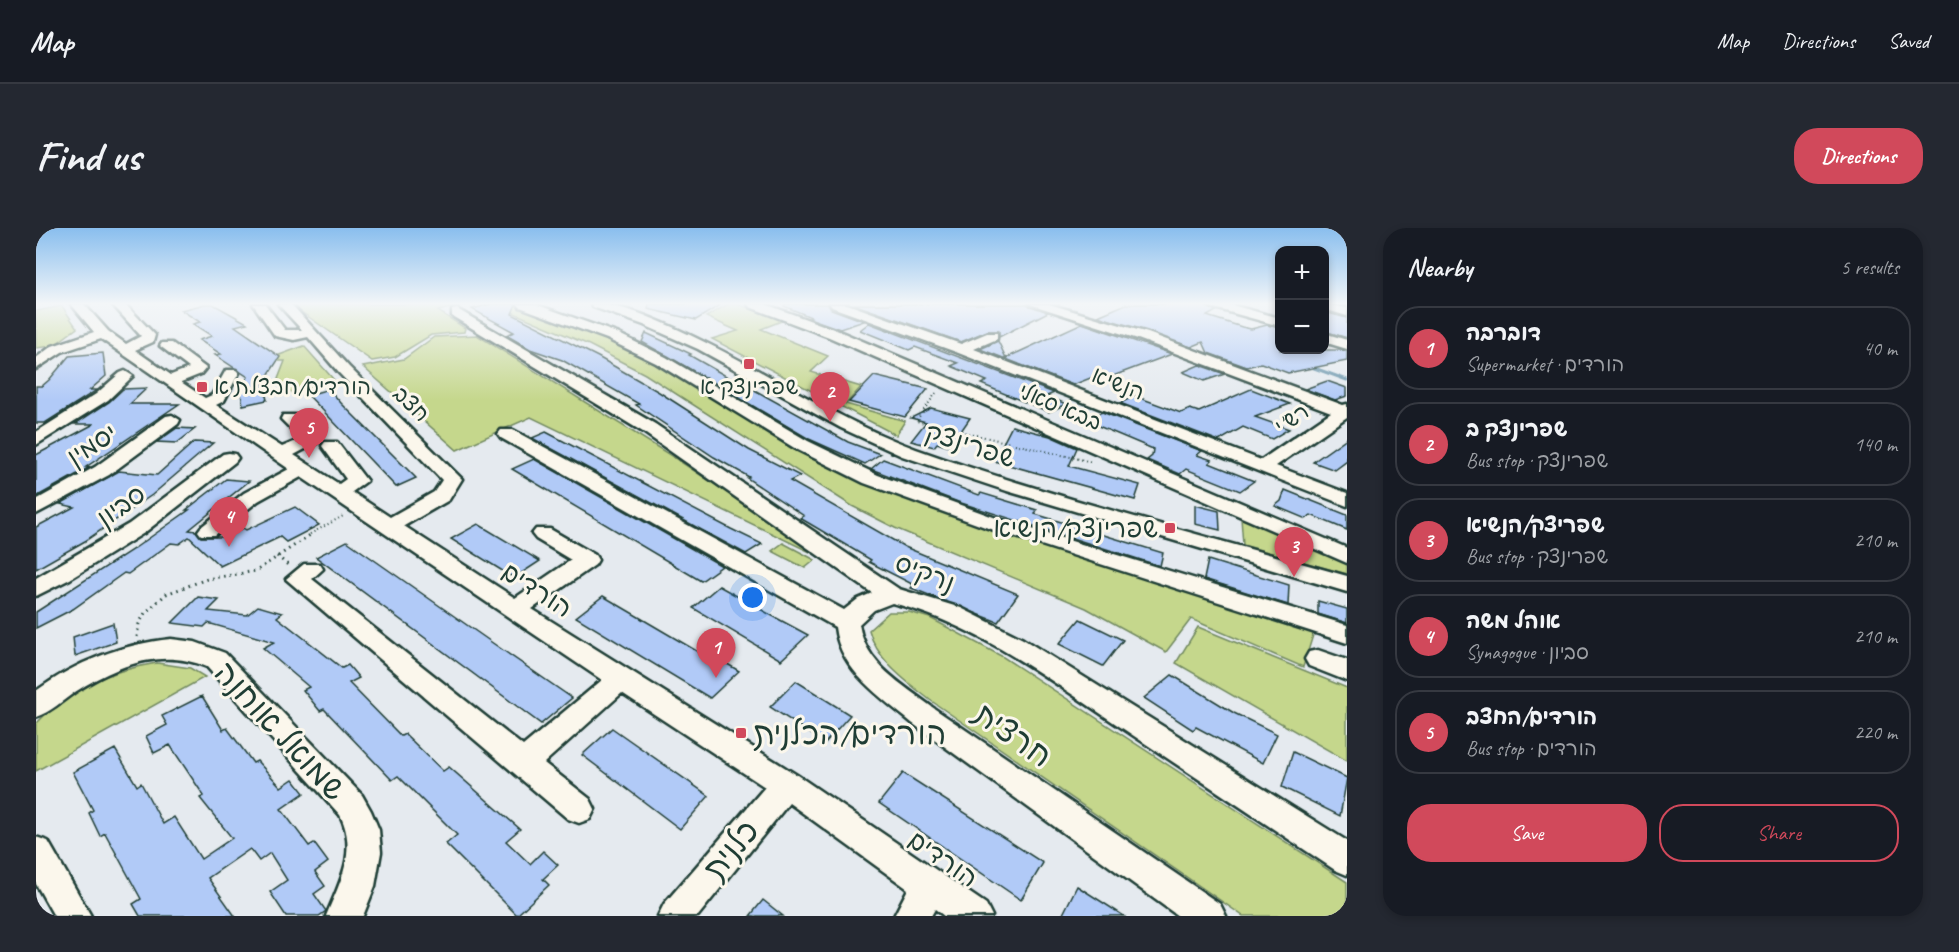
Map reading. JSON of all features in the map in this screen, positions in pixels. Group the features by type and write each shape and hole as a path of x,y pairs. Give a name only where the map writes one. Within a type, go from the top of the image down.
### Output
{"street":[{"path":"36,365 57,349 97,336"},
{"name":"הורדים","path":"106,336 169,381 621,679 786,784 974,916"},
{"path":"124,350 141,344 148,339 148,336"},
{"name":"חצב","path":"315,336 344,370 452,479 442,496 389,526"},
{"name":"נרקיס","path":"496,336 649,428 891,595 917,600 949,613 1055,671 1347,859"},
{"path":"612,336 686,374 802,445 871,479 992,523 1347,634"},
{"name":"שפרינצק","path":"681,336 847,424 908,452 1014,487 1347,584"},
{"name":"בבא סאלי","path":"825,336 945,382 1347,556"},
{"name":"הנשיא","path":"926,336 1347,500"},
{"path":"961,349 992,336"},
{"path":"1139,336 1346,410"},
{"path":"1329,340 1347,345"},
{"path":"167,346 198,368 196,371 169,381"},
{"path":"204,404 218,398 231,373"},
{"path":"36,440 94,402 125,376"},
{"name":"רש\"י","path":"1264,466 1346,410"},
{"path":"281,454 313,440 289,419"},
{"name":"יסמין","path":"36,508 102,471 172,420"},
{"path":"507,434 847,623 857,609 869,601 891,595"},
{"path":"331,446 357,481 338,492"},
{"name":"סביון","path":"36,588 122,539 178,500 229,458"},
{"path":"208,531 251,497 304,468"},
{"path":"515,609 587,560 543,534"},
{"path":"312,569 297,579 579,809"},
{"name":"חרצית","path":"847,623 849,638 855,654 869,671 891,690 922,715 1208,916"},
{"name":"שמואל אוחנה","path":"36,706 55,690 84,674 108,662 135,654 166,648 189,649 216,660 351,805 363,829 364,851 360,882 344,916"},
{"path":"1318,659 1347,671"},
{"path":"523,764 621,679"},
{"name":"כלנית","path":"676,916 786,784"},
{"path":"36,852 73,916"},
{"path":"912,916 929,885"}],"path":[{"path":"945,382 916,421 1098,464"},
{"path":"135,654 137,626 148,610 166,596 199,579 252,573 304,537 361,507"}],"green space":[{"path":"36,336 66,336 53,346 36,348"},
{"path":"336,336 429,336 395,357 372,361"},
{"path":"479,336 678,460 835,564 531,417 457,450 363,367 404,359 434,337"},
{"path":"568,336 607,338 656,362 797,447 1314,632 1303,667 1191,619 1166,652 1086,608 895,528 852,506 645,374"},
{"path":"721,336 779,336 828,356 811,372 861,387 846,404 905,421 896,435 712,339"},
{"path":"304,346 335,381 292,393 278,379 285,361 263,361"},
{"path":"1241,518 1347,563 1347,574 1243,545"},
{"path":"783,543 815,560 805,568 772,551"},
{"path":"889,612 909,612 930,618 1003,657 1347,882 1347,916 1243,916 930,700 902,678 885,661 869,630"},
{"path":"1198,627 1347,688 1347,761 1176,663"},
{"path":"157,663 190,668 205,677 36,771 36,724 48,711 91,683 123,670"}],"building":[{"path":"212,336 250,336 280,357 263,383 267,400 243,405 240,387 248,377 215,355 221,354 199,340"},
{"path":"508,336 556,336 598,357 659,392 749,450 800,476 790,481 905,547 1018,594 998,622 911,588 914,585 869,562 871,560 800,518 804,516 747,478 749,477 714,457 636,405 639,404 562,360 530,349"},
{"path":"645,336 653,336 691,354 689,355 848,442 880,454 865,464 809,439 731,393 735,386 725,389 642,342"},
{"path":"875,336 904,336 1054,393 1047,396 1066,404 1049,412 981,384 987,381 951,366 958,363 915,347 909,350"},
{"path":"944,336 975,336 961,342"},
{"path":"1054,336 1120,336 1172,354 1113,376 1098,375 1073,385 980,349 998,341 1006,358"},
{"path":"1158,336 1275,336 1275,354 1329,354 1329,350 1341,350 1347,351 1347,361 1288,373 1261,363 1247,367 1208,353 1203,342 1191,347"},
{"path":"103,353 106,376 90,390 97,390 45,423 36,423 36,386 42,386 49,380 69,356"},
{"path":"1199,365 1225,374 1204,381 1183,372"},
{"path":"874,376 928,389 905,417 849,402"},
{"path":"1327,381 1347,388 1347,396 1335,400 1305,389"},
{"path":"147,388 130,404 179,404 86,467 90,467 36,497 36,455 94,424 75,424 109,402 123,389"},
{"path":"329,389 416,478 396,487 308,395"},
{"path":"1251,389 1290,404 1255,417 1289,429 1272,439 1243,427 1219,441 1120,403 1135,396 1181,413 1190,409 1199,412"},
{"path":"931,408 970,418 950,447 937,443 934,447 911,441 926,422 911,418"},
{"path":"1102,412 1202,451 1197,455 1212,460 1209,463 1254,481 1240,491 1186,469 1180,474 1147,460 1152,456 1153,449 1084,420"},
{"path":"1012,426 1050,436 1077,448 1069,466 1140,485 1135,500 994,461"},
{"path":"177,428 195,429 177,443 157,442"},
{"path":"546,432 762,544 746,554 532,438"},
{"path":"1347,438 1347,461 1335,470 1313,462"},
{"path":"194,442 213,443 152,495 85,541 36,569 36,527 74,507 60,504 119,471 157,475"},
{"path":"534,459 722,566 701,581 512,469"},
{"path":"883,459 979,495 981,493 1037,510 1035,514 1163,553 1160,566 958,502 871,469"},
{"path":"226,479 249,481 189,530 196,531 201,537 223,537 243,528 246,530 295,507 319,525 286,542 280,537 220,566 189,537 179,544 171,543 73,609 36,628 36,612 135,548 189,510 186,510"},
{"path":"1285,490 1347,515 1347,530 1311,515 1306,519 1275,506 1281,501"},
{"path":"1195,505 1219,511 1220,530 1195,524"},
{"path":"478,524 540,561 514,578 451,539"},
{"path":"347,541 572,698 541,724 316,557"},
{"path":"1208,560 1289,585 1288,605 1204,579"},
{"path":"719,586 808,635 781,660 693,608"},
{"path":"603,596 700,653 704,650 739,671 710,698 576,617"},
{"path":"198,597 219,600 208,611 247,615 258,606 282,613 277,617 342,668 348,665 359,678 349,683 401,736 405,734 443,771 449,767 520,829 506,841 530,864 543,851 558,865 543,879 549,885 517,915 446,844 457,835 398,776 392,780 324,709 320,711 303,690 309,687 263,648 274,642 208,623 204,627 172,623"},
{"path":"1318,601 1347,609 1347,623 1318,614"},
{"path":"1080,619 1123,640 1103,666 1059,644"},
{"path":"113,623 116,642 75,656 73,637"},
{"path":"1172,675 1234,713 1277,734 1263,763 1196,727 1193,730 1144,698"},
{"path":"796,681 850,715 825,743 770,707"},
{"path":"202,696 223,730 227,728 253,763 257,761 281,787 293,779 304,793 281,809 309,846 314,843 328,862 315,872 325,886 314,894 326,911 319,916 286,916 270,892 287,880 270,853 259,861 250,849 208,878 235,916 140,916 133,904 141,899 105,833 100,836 89,813 93,810 73,772 115,749 137,786 141,783 163,824 174,817 201,859 232,838 200,798 204,796 170,745 154,753 146,736 167,725 162,716"},
{"path":"612,728 709,796 680,829 582,755"},
{"path":"1293,752 1347,778 1340,816 1282,787"},
{"path":"903,773 1043,863 1021,900 879,803"},
{"path":"1077,886 1124,916 1062,916"},
{"path":"763,900 783,916 750,916"}],"waterway":[{"path":"1306,365 1347,380"}],"place":[{"name":"שפרינצק א","path":"749,364"},
{"name":"הורדים/חבצלת א","path":"202,387"},
{"name":"שפרינצק ב","path":"830,422"},
{"name":"הורדים/החצב","path":"309,458"},
{"name":"שפרינצק/הנשיא","path":"1170,528"},
{"name":"אוהל משה","path":"229,547"},
{"name":"שפריצק/הנשיא","path":"1294,577"},
{"name":"דוברבה","path":"716,678"},
{"name":"הורדים/הכלנית","path":"741,733"}]}
